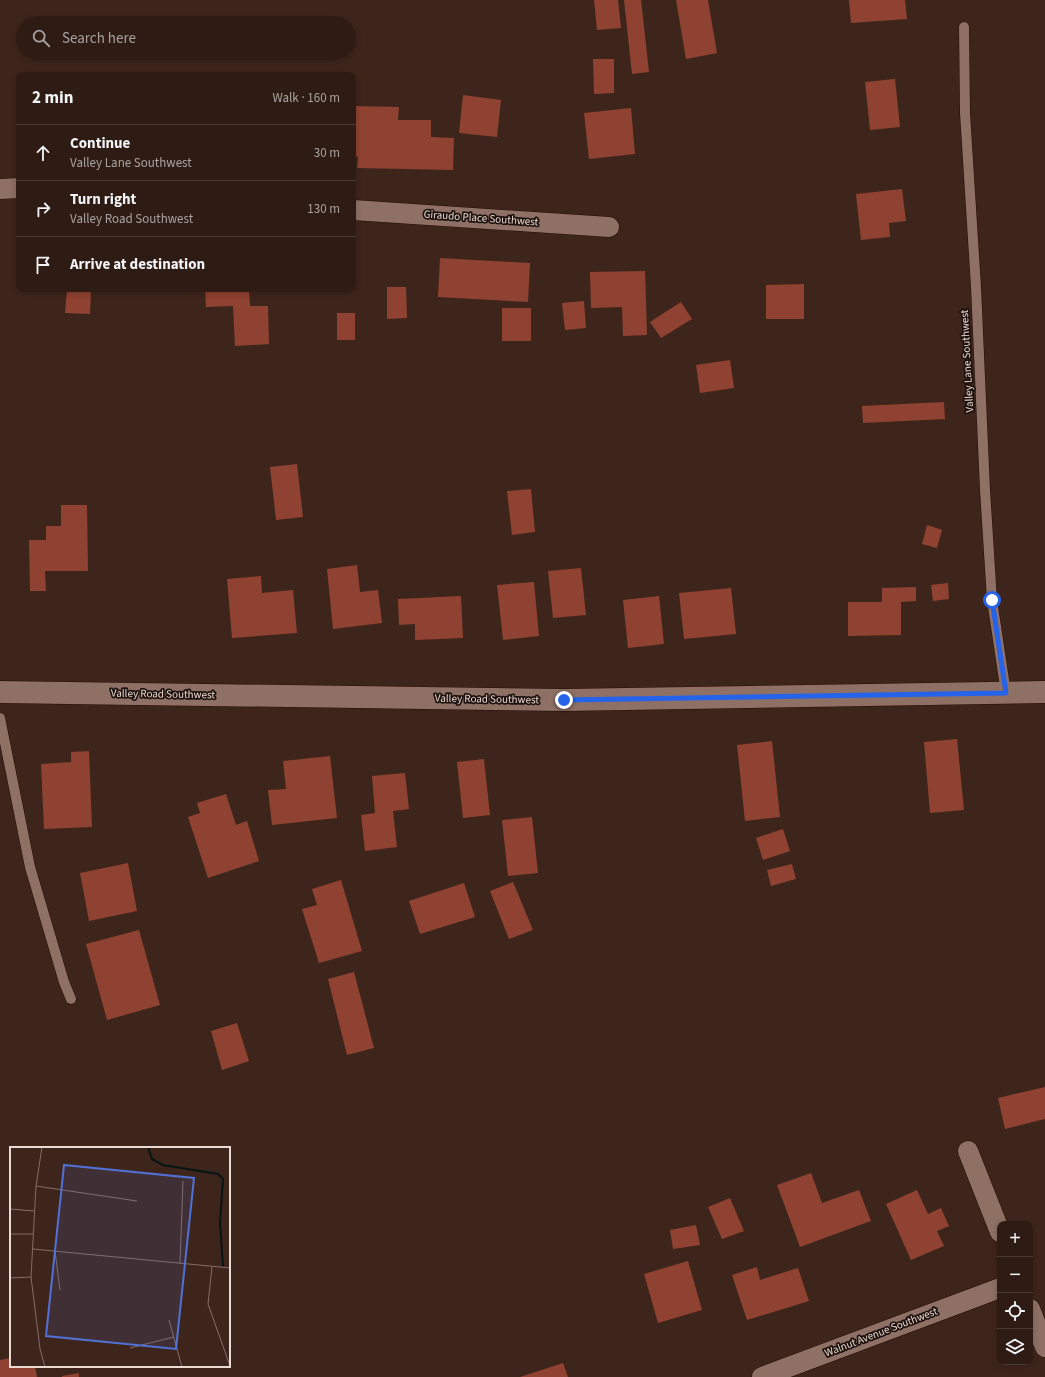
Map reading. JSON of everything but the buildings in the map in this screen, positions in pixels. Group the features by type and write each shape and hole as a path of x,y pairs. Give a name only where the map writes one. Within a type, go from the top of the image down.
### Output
{"street":[{"path":"0,189 16,188"},
{"name":"Giraudo Place Southwest","path":"356,210 609,227"},
{"name":"Valley Road Southwest","path":"0,692 564,700 1045,692"},
{"path":"968,1151 997,1224"},
{"name":"Walnut Avenue Southwest","path":"762,1377 997,1289"},
{"path":"1033,1317 1045,1347"}],"lane":[{"name":"Valley Lane Southwest","path":"964,27 965,113 976,287 985,490 992,600 1006,693"},
{"path":"0,718 30,867 64,982 71,999"}],"route":[{"path":"564,700 1006,693 992,600"}]}
